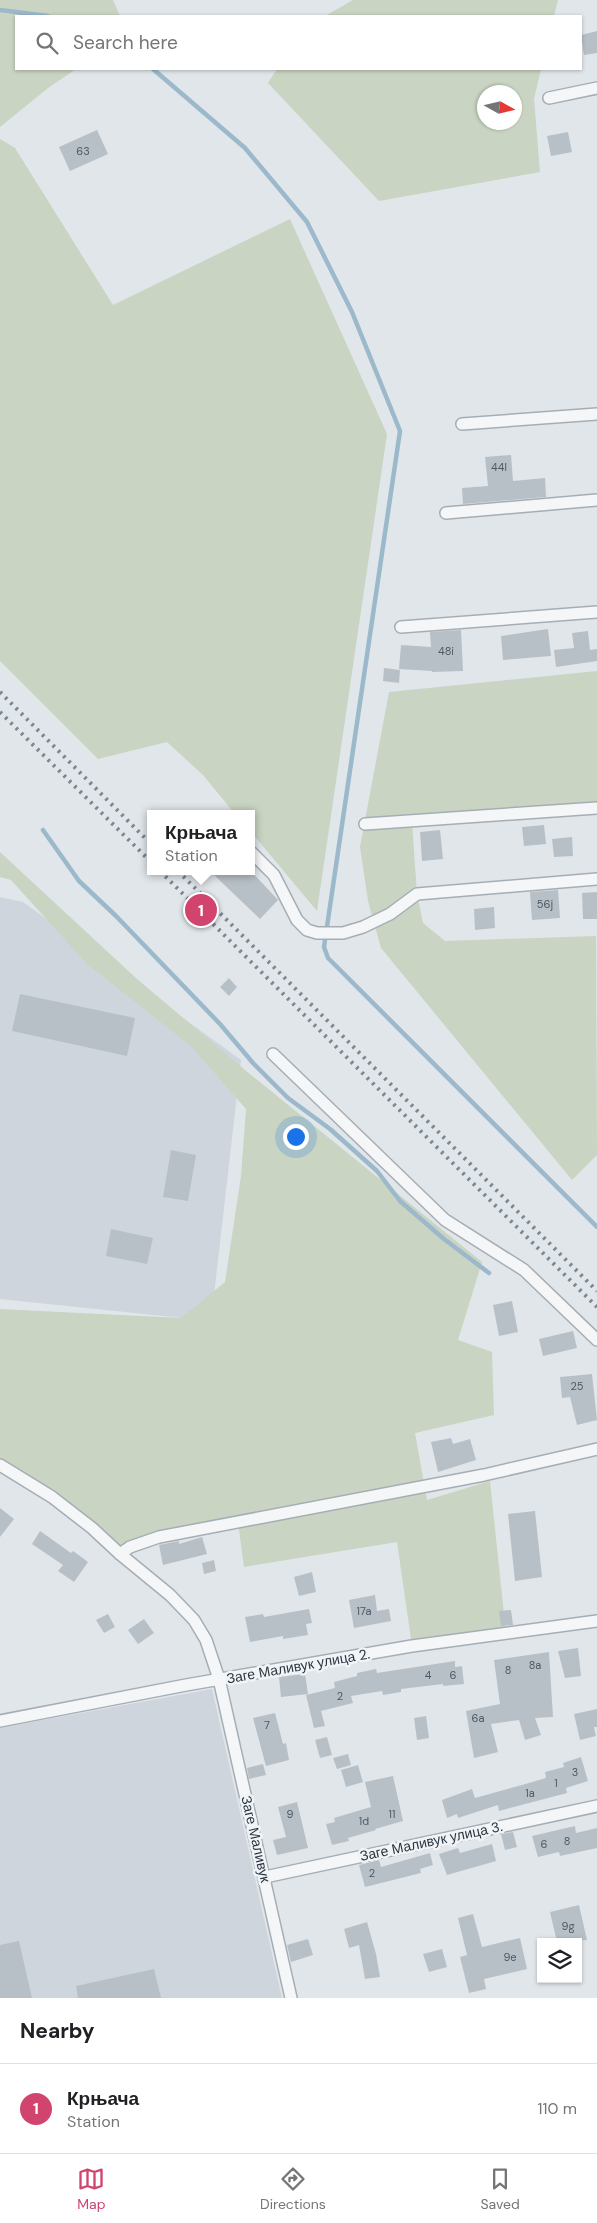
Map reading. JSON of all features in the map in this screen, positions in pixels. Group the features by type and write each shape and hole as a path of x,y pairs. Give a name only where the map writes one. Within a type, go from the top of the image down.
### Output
{"street":[{"path":"549,98 597,88"},
{"path":"462,424 597,414"},
{"path":"446,514 597,500"},
{"path":"401,627 597,612"},
{"path":"365,824 597,808"},
{"path":"255,856 274,874 297,920 308,930 317,934 338,934 363,927 390,914 417,894 597,879"},
{"path":"274,1054 446,1220 524,1270 597,1340"},
{"path":"120,1554 130,1547 158,1537 484,1476 597,1449"},
{"name":"Заге Маливук","path":"0,1465 52,1497 92,1528 170,1595 194,1620 206,1640 220,1679 291,1998"},
{"name":"Заге Маливук улица 2.","path":"0,1721 220,1679 422,1644 597,1621"},
{"name":"Заге Маливук улица 3.","path":"265,1877 597,1806"}],"shaded area":[{"path":"0,897 23,902 241,1060 211,1321 0,1299"},
{"path":"212,1689 282,1998 0,1998 0,1728"}],"green space":[{"path":"0,0 113,0 120,15 15,15 15,70 75,70 48,88 0,127"},
{"path":"353,0 558,0 554,15 327,15"},
{"path":"276,70 541,70 534,99 540,172 379,201 268,83"},
{"path":"0,139 15,148 113,305 290,219 387,434 317,911 255,837 255,810 232,810 203,775 167,742 98,759 0,661"},
{"path":"597,671 597,808 412,822 417,894 423,923 445,941 596,936 597,1155 572,1180 381,948 368,901 360,847 389,692"},
{"path":"0,852 137,979 245,1070 482,1262 458,1340 492,1352 494,1415 415,1433 427,1500 490,1481 506,1633 412,1646 397,1542 244,1567 238,1522 148,1540 120,1554 52,1497 0,1467 0,1309 181,1318 225,1282 241,1176 246,1109 191,1046 88,965 11,880 0,877"}],"building":[{"path":"597,31 597,53 584,55 582,35"},
{"path":"97,130 108,154 70,171 59,147"},
{"path":"568,132 572,152 551,156 547,136"},
{"path":"511,455 513,481 545,478 546,497 463,504 462,488 488,486 485,457"},
{"path":"548,629 551,656 503,660 501,636"},
{"path":"461,630 463,671 432,672 399,669 401,645 431,647 430,632"},
{"path":"588,631 590,650 597,649 597,661 556,667 554,650 574,648 572,633"},
{"path":"384,668 400,670 399,683 383,681"},
{"path":"544,825 546,844 524,846 522,827"},
{"path":"440,830 443,859 422,861 420,832"},
{"path":"572,837 573,856 554,857 552,839"},
{"path":"214,875 255,875 278,900 260,919"},
{"path":"558,890 560,918 532,920 530,892"},
{"path":"597,892 597,919 583,919 582,893"},
{"path":"494,907 495,928 475,930 474,909"},
{"path":"229,978 237,987 229,996 220,987"},
{"path":"20,994 135,1018 127,1056 12,1031"},
{"path":"171,1150 196,1155 188,1201 163,1197"},
{"path":"111,1229 153,1238 147,1264 106,1256"},
{"path":"512,1301 518,1332 499,1336 493,1305"},
{"path":"573,1331 577,1348 543,1356 539,1339"},
{"path":"592,1374 597,1420 577,1425 570,1397 562,1398 560,1377"},
{"path":"451,1438 453,1444 470,1439 476,1460 438,1472 431,1442"},
{"path":"0,1508 14,1519 0,1537"},
{"path":"535,1511 542,1577 515,1581 508,1514"},
{"path":"40,1531 71,1553 73,1551 88,1562 74,1582 58,1571 63,1565 32,1544"},
{"path":"202,1537 207,1554 163,1565 159,1545 179,1541 179,1544"},
{"path":"214,1560 216,1571 204,1574 202,1563"},
{"path":"312,1572 316,1592 299,1596 294,1577"},
{"path":"375,1595 377,1611 389,1609 391,1621 354,1628 349,1600"},
{"path":"309,1609 312,1623 306,1624 308,1635 283,1639 283,1636 250,1642 245,1617 263,1614 264,1617"},
{"path":"511,1610 513,1625 501,1626 499,1611"},
{"path":"108,1614 115,1627 104,1633 96,1620"},
{"path":"144,1619 154,1633 138,1644 128,1630"},
{"path":"578,1648 581,1676 565,1678 558,1651"},
{"path":"549,1652 553,1717 535,1718 541,1735 525,1740 519,1720 491,1724 498,1752 474,1758 466,1711 500,1704 494,1660"},
{"path":"455,1661 455,1667 462,1666 464,1684 443,1686 443,1684 401,1689 401,1692 383,1695 382,1691 351,1696 353,1703 321,1711 325,1726 314,1728 306,1695 335,1688 334,1682 357,1676 357,1673 376,1669 377,1673"},
{"path":"305,1674 308,1694 281,1697 279,1677"},
{"path":"597,1709 597,1727 594,1727 596,1736 580,1740 574,1714"},
{"path":"275,1713 283,1744 286,1743 289,1760 266,1766 253,1718"},
{"path":"426,1716 429,1738 417,1740 414,1718"},
{"path":"327,1737 332,1755 320,1758 315,1740"},
{"path":"348,1754 351,1765 337,1769 333,1758"},
{"path":"581,1757 588,1781 566,1788 567,1793 499,1811 498,1805 458,1818 457,1814 447,1818 442,1800 472,1789 475,1798 546,1778 545,1772 564,1767 563,1763"},
{"path":"263,1764 266,1775 249,1779 247,1768"},
{"path":"358,1765 363,1782 346,1787 341,1770"},
{"path":"393,1776 403,1821 348,1838 349,1841 332,1845 326,1824 335,1822 334,1818 371,1807 365,1782"},
{"path":"297,1802 308,1848 277,1855 273,1840 286,1837 278,1807"},
{"path":"575,1826 576,1833 597,1828 597,1848 560,1856 559,1852 538,1857 532,1836"},
{"path":"513,1832 517,1847 505,1850 501,1834"},
{"path":"492,1844 496,1861 447,1875 439,1854 458,1848 460,1853"},
{"path":"430,1853 433,1865 420,1869 421,1873 365,1887 359,1865 379,1860 381,1867"},
{"path":"579,1905 587,1940 582,1940 582,1938 556,1938 550,1912"},
{"path":"473,1914 482,1947 520,1938 527,1969 484,1979 486,1989 469,1993 460,1957 467,1955 458,1918"},
{"path":"367,1922 380,1977 365,1979 359,1945 349,1948 344,1929"},
{"path":"308,1939 313,1955 291,1962 287,1945"},
{"path":"19,1941 32,1998 0,1998 0,1945"},
{"path":"442,1949 447,1967 429,1972 423,1954"},
{"path":"154,1969 161,1998 78,1998 76,1986"}],"waterway":[{"path":"0,10 40,15"},
{"path":"154,70 245,148 307,222 352,312 400,431 324,947 328,958 597,1227"},
{"path":"43,830 79,881 116,916 288,1098 330,1129 377,1171 400,1201 444,1239 489,1273"}],"railway":[{"path":"0,692 147,840"},
{"path":"0,712 147,858"},
{"path":"164,875 597,1307"},
{"path":"182,875 597,1291"}],"place":[{"name":"Крњача","path":"201,910"}]}
